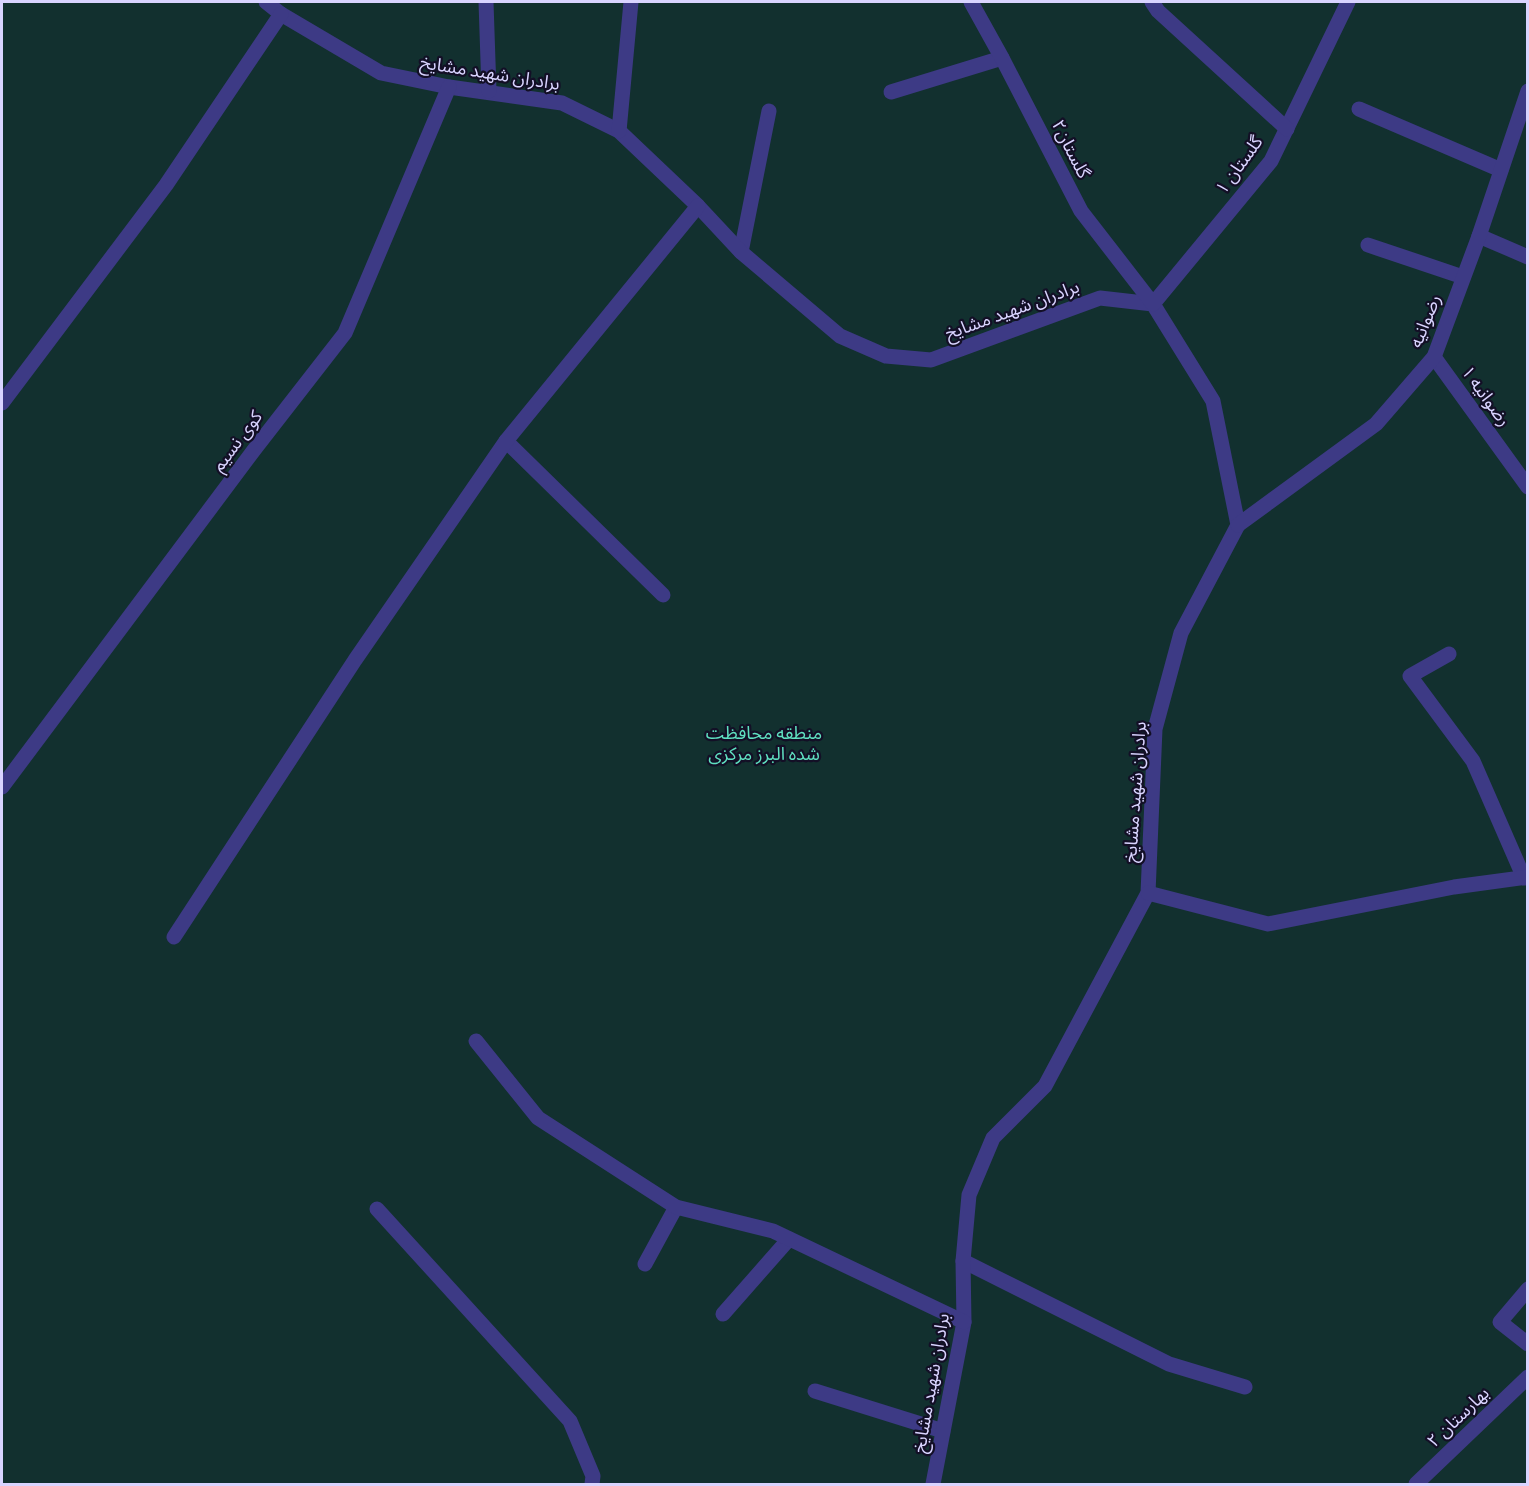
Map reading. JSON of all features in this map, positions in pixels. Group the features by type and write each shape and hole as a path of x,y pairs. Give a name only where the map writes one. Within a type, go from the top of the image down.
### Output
{"street":[{"name":"برادران شهید مشایخ","path":"266,2 280,14 381,73 449,87 562,103 619,131 698,206 741,252 840,336 886,356 931,360 1100,298 1153,303"},
{"path":"486,2 489,92"},
{"path":"619,131 631,2"},
{"name":"گلستان۲","path":"971,2 1081,211 1153,303"},
{"path":"1152,2 1158,11 1287,129"},
{"name":"گلستان ۱","path":"1153,303 1271,161 1348,2"},
{"path":"2,403 166,185 280,14"},
{"path":"891,92 1002,58"},
{"name":"کوی نسیم","path":"2,787 247,459 345,333 449,87"},
{"name":"رضوانیه","path":"1238,525 1376,424 1434,357 1479,236 1527,91"},
{"path":"1359,109 1501,170"},
{"path":"741,252 769,111"},
{"path":"174,937 355,660 506,441 698,206"},
{"path":"1479,236 1527,257"},
{"path":"1368,244 1463,277"},
{"path":"1153,303 1213,401 1238,525"},
{"name":"رضوانیه ۱","path":"1434,357 1527,487"},
{"path":"506,441 663,595"},
{"name":"برادران شهید مشایخ","path":"933,1485 964,1322 963,1261 969,1195 993,1138 1045,1086 1148,893 1155,729 1181,633 1238,525"},
{"path":"1148,893 1268,924 1454,887 1526,878 1473,761 1410,676 1449,654"},
{"path":"476,1041 538,1118 676,1207 773,1231 964,1322"},
{"path":"645,1264 676,1207"},
{"path":"377,1209 570,1421 593,1476 592,1485"},
{"path":"723,1314 789,1239"},
{"path":"963,1261 1168,1364 1245,1387"},
{"path":"1527,1289 1500,1322 1527,1344"},
{"name":"بهارستان ۲","path":"1416,1485 1527,1377"},
{"path":"815,1391 943,1431"}],"green space":[{"name":"منطقه محافظت شده البرز مرکزی","path":"2,2 1527,2 1527,1484 2,1484"}]}
